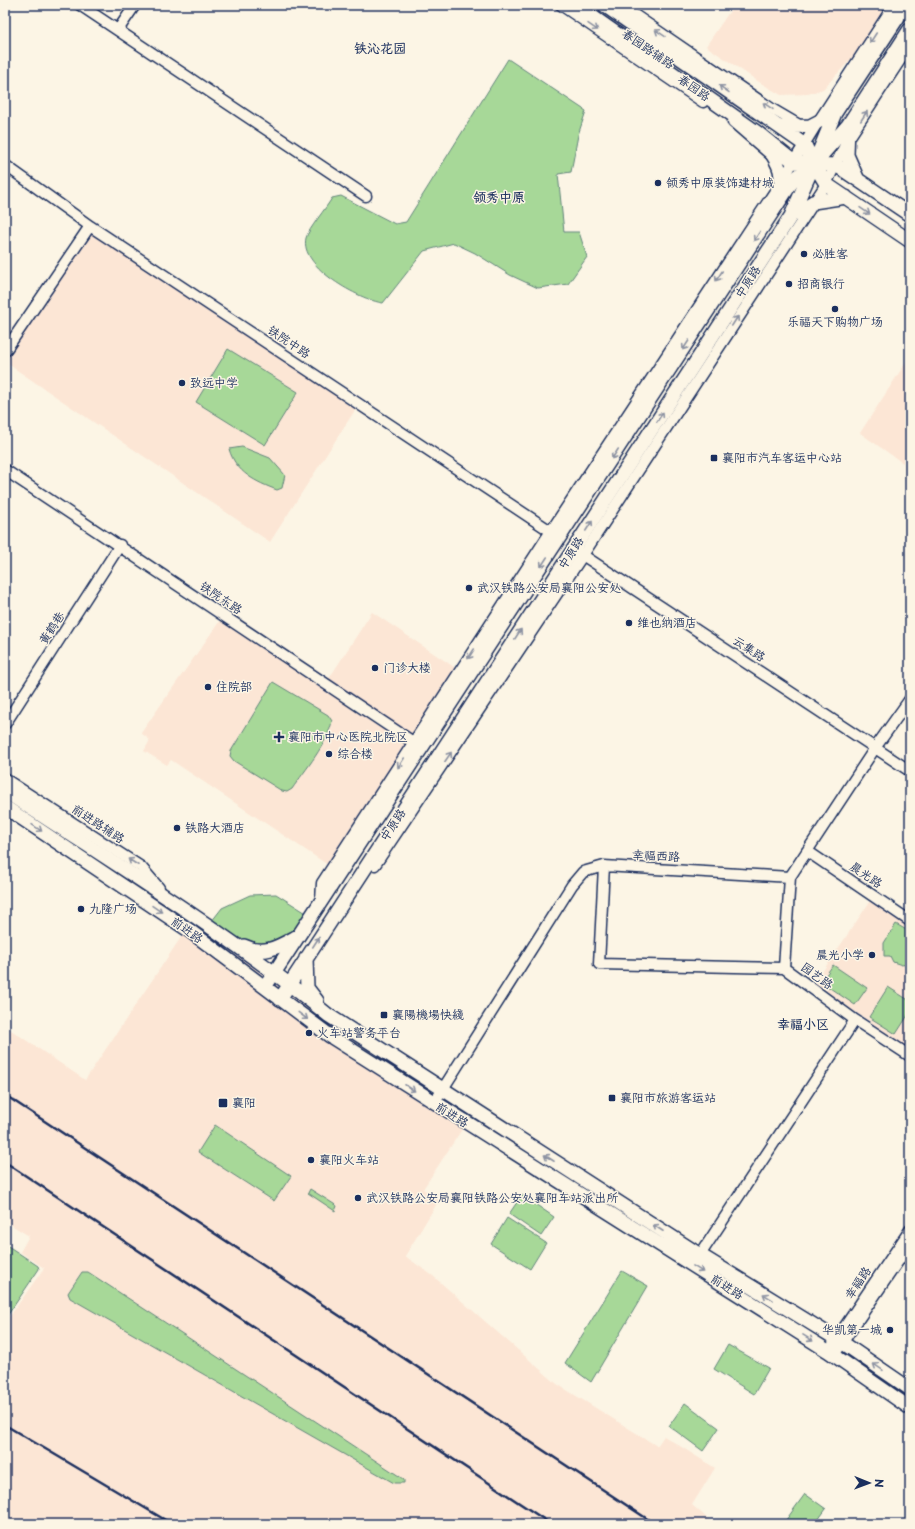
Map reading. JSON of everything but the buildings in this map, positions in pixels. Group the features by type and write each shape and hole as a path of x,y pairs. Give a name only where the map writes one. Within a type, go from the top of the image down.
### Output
{"main road":[{"name":"春园路","path":"576,5 758,133 794,162"},
{"name":"春园路","path":"604,5 805,145 826,184 910,241"},
{"name":"中原路","path":"280,999 336,912 578,552 791,216 835,112 906,5"},
{"name":"中原路","path":"265,987 418,746 556,534 794,179 814,164 848,125 910,30"},
{"path":"779,127 810,126 835,112"},
{"path":"848,125 847,155 858,180"},
{"path":"758,133 776,160 782,174 779,202"},
{"path":"794,162 836,165 910,215"},
{"path":"791,216 813,202 846,197"},
{"name":"前进路","path":"5,791 221,935 274,972 328,1015 700,1255 839,1341 910,1390"},
{"name":"前进路","path":"5,807 190,931 330,1036 831,1353 910,1408"},
{"path":"221,935 254,951 274,949 298,936"},
{"path":"306,958 307,988 328,1015"}],"street":[{"path":"80,5 366,196"},
{"path":"118,30 135,5"},
{"name":"春园路辅路","path":"561,5 736,124 776,160"},
{"name":"春园路辅路","path":"620,5 772,109 801,126"},
{"path":"556,534 894,5"},
{"path":"578,552 826,184 847,141 910,45"},
{"name":"铁院中路","path":"5,165 90,226 556,534"},
{"path":"5,351 90,226"},
{"name":"铁院东路","path":"5,470 418,746"},
{"name":"黄鹤巷","path":"5,724 120,546"},
{"name":"云集路","path":"578,552 910,771"},
{"path":"790,877 875,748 910,699"},
{"name":"前进路辅路","path":"5,779 141,867 169,900"},
{"name":"晨光路","path":"807,851 910,921"},
{"path":"604,866 599,964 784,968"},
{"name":"幸福西路","path":"434,1103 572,885 583,872 604,866 790,877"},
{"name":"园艺路","path":"790,877 784,968 855,1020 910,1056"},
{"path":"700,1255 855,1020"},
{"name":"幸福路","path":"831,1353 910,1230"},
{"name":"幸福路","path":"839,1341 910,1244"}],"shaded area":[{"path":"734,5 888,5 854,56 823,89 808,94 781,95 706,46"},
{"name":"致远中学","path":"90,226 359,404 270,542 5,362 5,351"},
{"path":"910,356 910,468 860,433"},
{"name":"襄阳市中心医院北院区","path":"226,612 328,680 372,612 457,669 328,865 171,760 167,765 144,751 150,740 141,733"},
{"name":"晨光小学","path":"871,900 910,925 910,1049 814,984"},
{"path":"190,924 472,1114 423,1189 439,1200 405,1256 433,1276 557,1384 657,1446 664,1436 715,1468 692,1505 714,1524 5,1524 5,1323 44,1268 20,1252 29,1236 5,1221 5,1026 85,1080"}],"green space":[{"path":"508,59 586,111 578,135 571,172 558,174 564,232 579,232 587,257 568,284 538,288 510,275 475,253 454,243 424,251 383,303 360,296 321,271 312,260 306,249 306,238 307,234 332,198 341,196 395,224 406,222"},
{"path":"228,349 298,392 265,445 196,402"},
{"path":"242,447 270,458 285,475 282,488 277,490 254,480 236,464 229,449"},
{"path":"273,682 328,715 332,721 330,729 321,747 292,789 287,792 282,791 234,761 230,756 231,751"},
{"path":"276,894 311,916 297,936 254,951 208,926 222,908 250,895"},
{"path":"896,924 910,932 910,963 902,965 893,962 890,956 884,956 884,943"},
{"path":"833,965 867,988 855,1005 821,982"},
{"path":"888,987 910,1001 910,1012 896,1034 869,1017"},
{"path":"215,1125 291,1176 274,1201 198,1152"},
{"path":"310,1189 337,1206 335,1211 308,1193"},
{"path":"522,1195 554,1217 541,1236 509,1214"},
{"path":"507,1218 546,1243 530,1269 491,1244"},
{"path":"5,1244 38,1266 39,1269 5,1319"},
{"path":"622,1271 648,1286 591,1382 565,1363"},
{"path":"82,1272 88,1272 399,1476 404,1480 404,1483 394,1483 70,1298 68,1293"},
{"path":"728,1345 769,1368 754,1394 714,1369"},
{"path":"685,1403 719,1428 703,1451 669,1426"},
{"path":"805,1494 826,1509 815,1524 783,1524"}],"railway":[{"path":"5,1095 655,1524"},
{"path":"5,1162 551,1524"},
{"path":"5,1425 172,1524"}],"place":[{"name":"领秀中原装饰建材城","path":"658,183"},
{"name":"必胜客","path":"804,254"},
{"name":"招商银行","path":"789,284"},
{"name":"乐福天下购物广场","path":"835,309"},
{"name":"致远中学","path":"182,383"},
{"name":"襄阳市汽车客运中心站","path":"714,458"},
{"name":"武汉铁路公安局襄阳公安处","path":"469,588"},
{"name":"维也纳酒店","path":"629,623"},
{"name":"门诊大楼","path":"375,668"},
{"name":"住院部","path":"208,687"},
{"name":"襄阳市中心医院北院区","path":"279,737"},
{"name":"综合楼","path":"329,754"},
{"name":"铁路大酒店","path":"177,828"},
{"name":"九隆广场","path":"81,909"},
{"name":"晨光小学","path":"872,955"},
{"name":"襄陽機場快綫","path":"384,1015"},
{"name":"火车站警务平台","path":"309,1033"},
{"name":"襄阳市旅游客运站","path":"612,1098"},
{"name":"襄阳","path":"223,1103"},
{"name":"襄阳火车站","path":"311,1160"},
{"name":"武汉铁路公安局襄阳铁路公安处襄阳车站派出所","path":"358,1198"},
{"name":"华凯第一城","path":"890,1330"}],"district":[{"name":"铁沁花园","path":"380,48"},
{"name":"领秀中原","path":"499,197"},
{"name":"幸福小区","path":"803,1024"}]}
